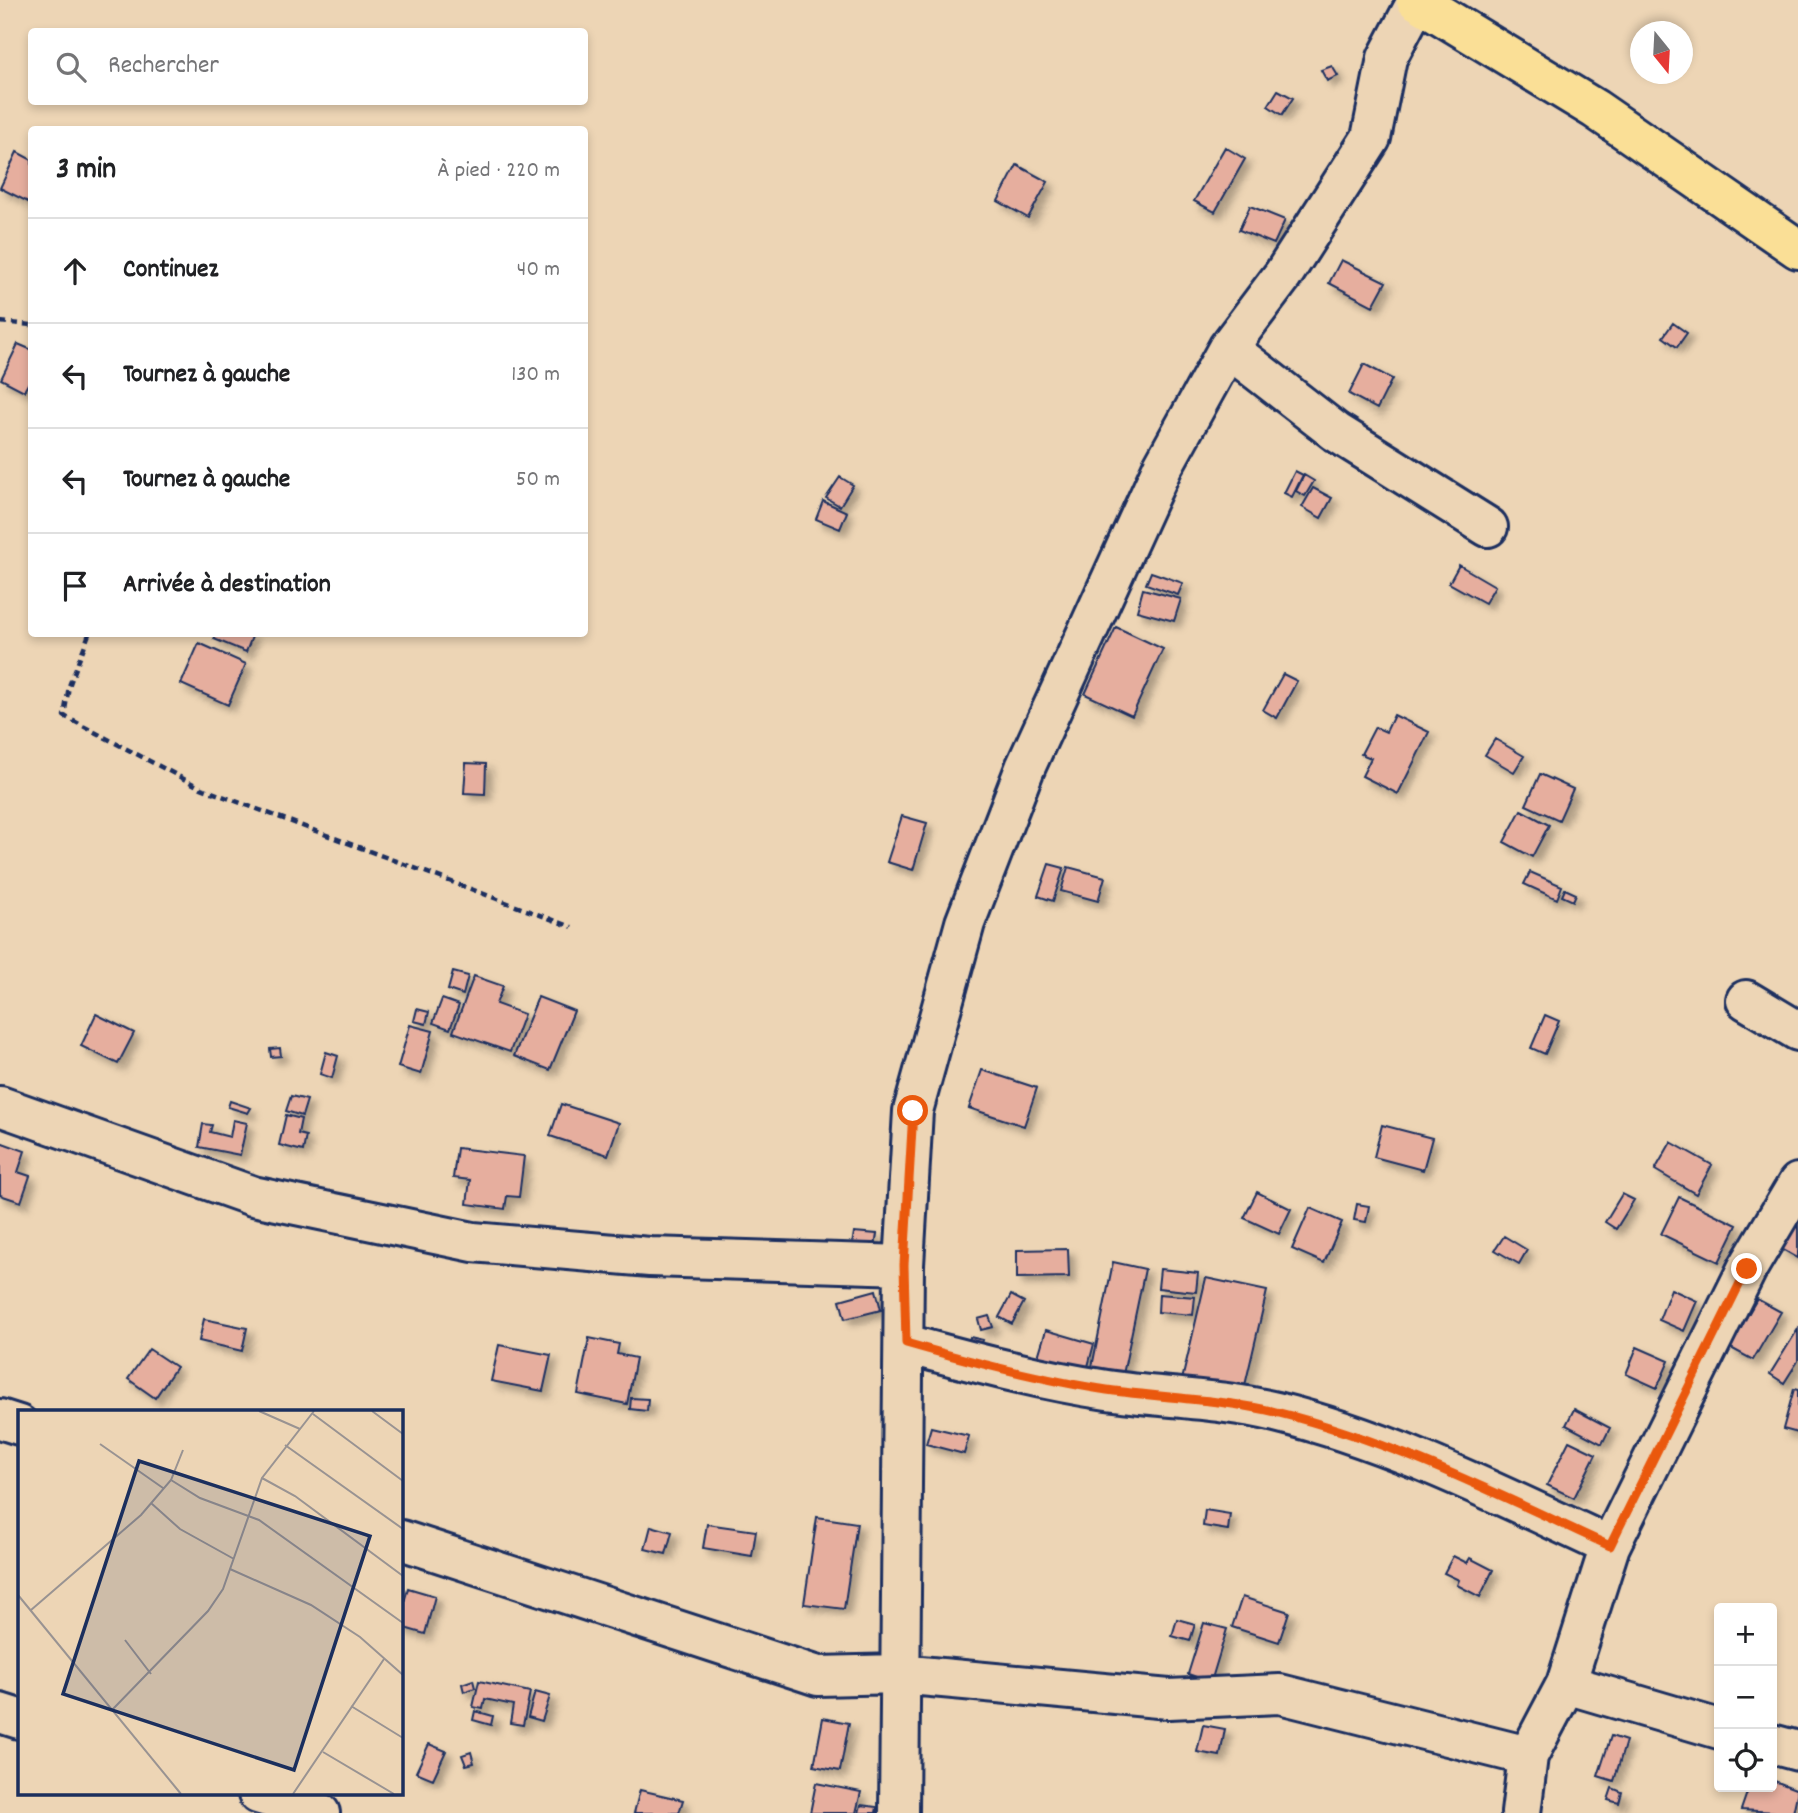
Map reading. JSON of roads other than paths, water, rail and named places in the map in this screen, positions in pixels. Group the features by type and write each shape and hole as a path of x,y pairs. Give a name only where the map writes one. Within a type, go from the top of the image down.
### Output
{"highway":[{"path":"1417,0 1595,109 1798,249"}],"street":[{"path":"899,1813 906,1343 904,1265 913,1111 965,923 1025,768 1163,467 1228,348 1283,275 1371,138 1387,58 1417,0"},
{"path":"1228,348 1336,432 1488,527"},
{"path":"1746,1000 1798,1031"},
{"path":"0,1107 253,1196 473,1242 650,1257 904,1265"},
{"path":"1521,1813 1528,1756 1566,1684 1610,1546 1747,1269 1798,1183"},
{"path":"906,1343 977,1363 1104,1390 1273,1412 1348,1433 1420,1458 1610,1546"},
{"path":"0,1419 18,1425"},
{"path":"402,1540 818,1675 899,1674 1169,1699 1280,1694 1528,1756"},
{"path":"1566,1684 1714,1727"},
{"path":"0,1713 18,1719"},
{"path":"1777,1745 1798,1751"},
{"path":"265,1796 320,1813"}]}
